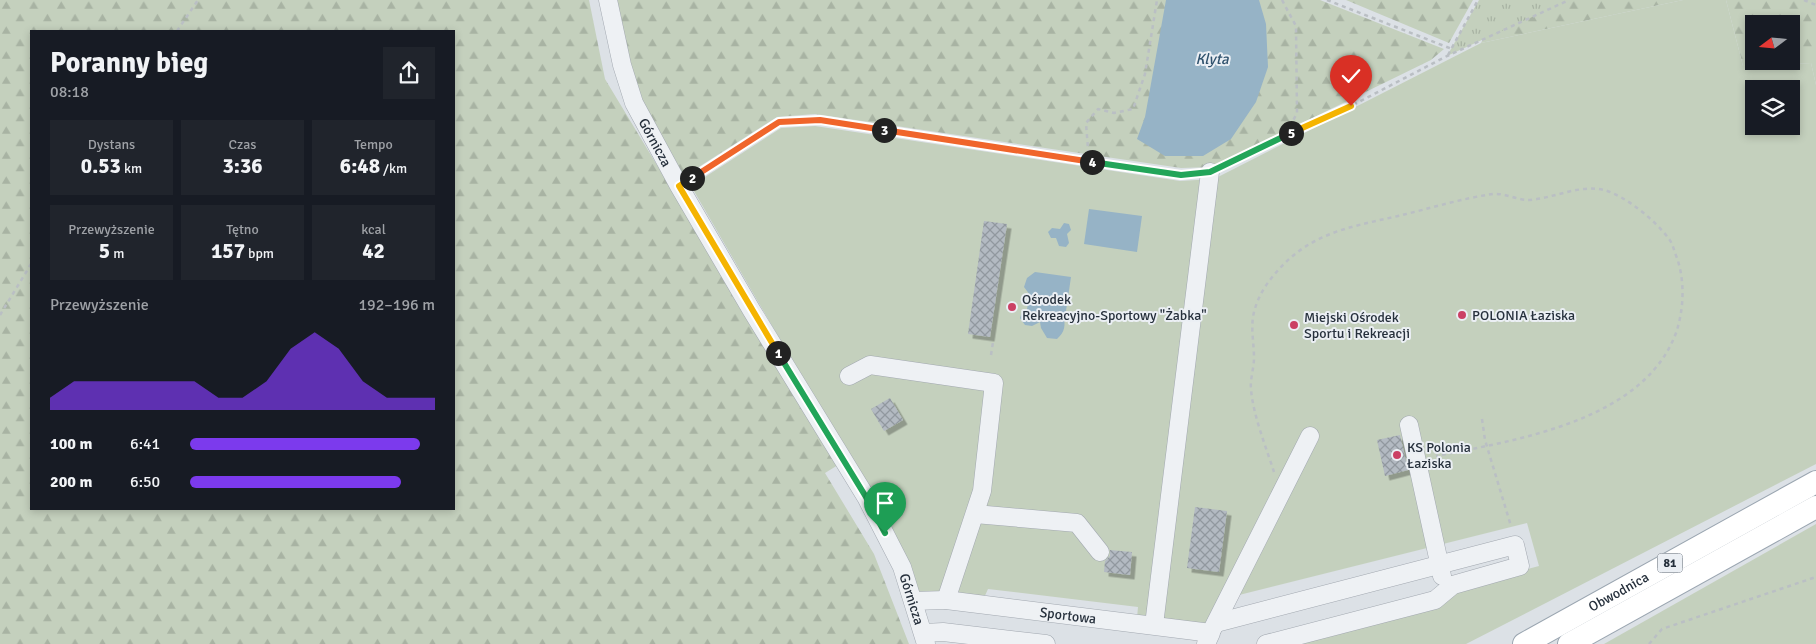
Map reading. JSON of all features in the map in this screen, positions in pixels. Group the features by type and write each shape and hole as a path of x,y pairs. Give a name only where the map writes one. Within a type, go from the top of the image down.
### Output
{"main road":[{"name":"Obwodnica","path":"1524,644 1816,482"},
{"name":"Obwodnica","path":"1569,644 1816,507"}],"street":[{"name":"Górnicza","path":"608,0 622,65 634,103 679,186 866,497 902,567 925,639"},
{"path":"1154,625 1210,172"},
{"path":"848,376 870,364 994,383 982,491 946,600"},
{"path":"1409,425 1446,591"},
{"path":"1211,633 1310,436"},
{"path":"975,514 1077,523 1100,552"},
{"path":"1211,633 1440,564 1515,545 1520,566 1453,585 1435,600 1266,644"},
{"name":"Sportowa","path":"913,601 946,600 1211,633"},
{"path":"925,639 943,632 1046,644"}],"path":[{"path":"178,30 198,0"},
{"path":"1089,162 1086,123 1098,109 1114,113 1133,109 1146,74 1157,0"},
{"path":"1282,0 1296,26 1297,113 1285,136"},
{"path":"1327,0 1452,49"},
{"path":"1447,56 1478,0"},
{"path":"679,186 779,122 820,120 1181,175 1210,172 1351,106 1447,56 1569,0"},
{"path":"1804,0 1816,5"},
{"path":"1281,494 1259,422 1251,388 1254,360 1253,315 1263,290 1280,267 1302,248 1340,229 1496,194 1528,200 1574,190 1604,190 1624,200 1657,225 1671,241 1680,267 1682,317 1673,340 1660,361 1644,381 1620,399 1572,421 1537,433 1487,446 1436,456"},
{"path":"0,315 30,266"},
{"path":"991,355 993,342"},
{"path":"1482,419 1487,446 1511,526"},
{"path":"1649,644 1662,629 1816,577"}],"green space":[{"path":"0,0 589,0 605,79 838,465 825,473 874,554 909,644 0,644"},
{"path":"606,0 1320,0 1444,49 1431,60 1212,167 1181,168 815,114 777,117 680,179 621,74"},
{"path":"1346,0 1473,0 1449,43"},
{"path":"1479,0 1569,0 1447,56"},
{"path":"1502,0 1683,0 1481,43"},
{"name":"Miejski Ośrodek Sportu i Rekreacji","path":"1683,0 1726,0 1745,70 1800,70 1800,63 1811,63 1816,85 1816,464 1466,644 1282,644 1462,586 1539,566 1527,523 1219,600 1209,627 1137,618 1138,607 988,589 983,600 919,592 869,493 691,186 781,128 815,126 1180,181 1214,179 1481,43"},
{"path":"1726,0 1816,0 1816,85 1811,63 1800,63 1800,15 1745,15 1745,66 1743,66"},
{"path":"1816,524 1816,644 1604,644"}],"water":[{"name":"Klyta","path":"1166,0 1259,0 1266,24 1268,67 1256,102 1231,139 1203,156 1165,156 1137,139 1145,117"},
{"path":"1089,209 1142,216 1137,252 1084,244"},
{"path":"1064,223 1069,224 1071,230 1067,234 1069,243 1066,247 1059,246 1056,238 1051,238 1048,232 1052,228 1060,229"},
{"path":"1035,272 1071,277 1066,311 1063,314 1064,328 1062,334 1057,339 1047,338 1040,322 1032,326 1025,325 1020,318 1022,312 1027,309 1030,295 1024,287 1027,278"}],"building":[{"path":"984,221 1007,224 990,337 968,334"},
{"path":"890,398 903,420 884,431 871,409"},
{"name":"KS Polonia Łaziska","path":"1400,435 1408,470 1385,476 1377,440"},
{"path":"1195,507 1227,511 1219,572 1187,568"},
{"path":"1110,550 1132,552 1130,575 1104,572 1105,561 1110,556"}],"place":[{"name":"Ośrodek Rekreacyjno-Sportowy \"Żabka\"","path":"1012,307"},
{"name":"POLONIA Łaziska","path":"1462,315"},
{"name":"Miejski Ośrodek Sportu i Rekreacji","path":"1294,325"},
{"name":"KS Polonia Łaziska","path":"1397,455"}],"route":[{"path":"885,533 866,497 752,311 679,186 779,122 820,120 1181,175 1210,172 1351,106"}]}
